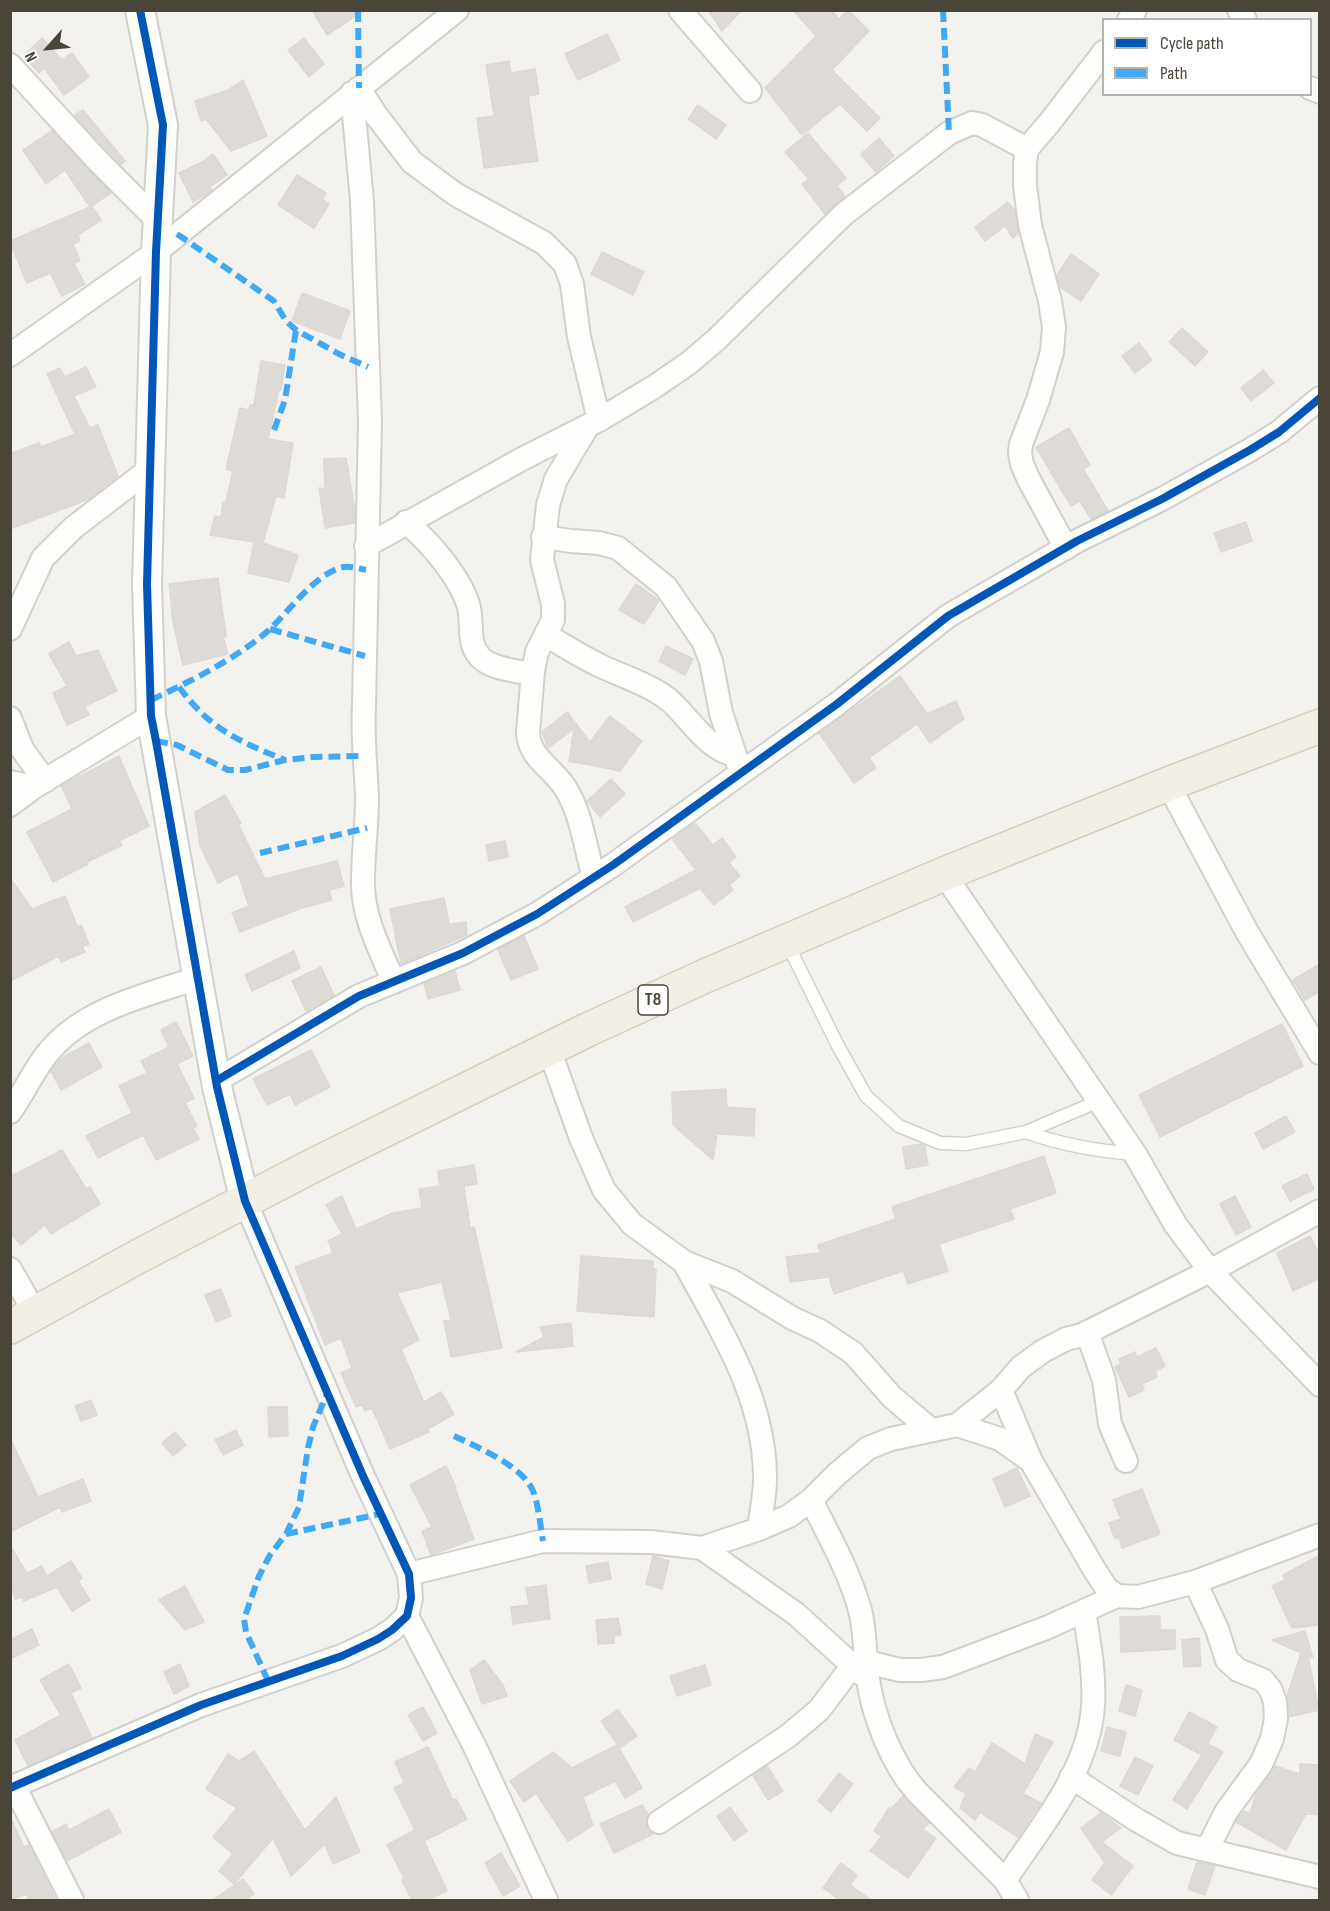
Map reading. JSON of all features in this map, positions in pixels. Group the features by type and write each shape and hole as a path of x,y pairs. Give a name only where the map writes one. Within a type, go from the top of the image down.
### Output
{"main road":[{"name":"T8","path":"23,1320 139,1256 316,1164 549,1049 705,976 944,874 1320,726"}],"street":[{"path":"72,1900 13,1787 201,1705 342,1656 378,1639 407,1616 411,1598 409,1574 358,1466 245,1202 216,1081 152,716 147,585 156,252 163,125 140,10"},
{"path":"10,355 156,252 457,10"},
{"path":"680,10 750,91"},
{"path":"1066,548 1029,480 1020,453 1052,352 1054,327 1050,301 1030,225 1025,186 1027,149 1102,55"},
{"path":"10,65 99,162 158,221"},
{"path":"356,90 412,162 455,194 544,243 565,264 572,284 593,423 556,479 548,505 542,560 553,604 553,620 537,652 528,741 534,753 565,786 572,799 594,877"},
{"path":"356,90 370,421 366,648 362,734 367,828 363,882 365,903 372,928 394,982"},
{"path":"366,546 406,522 593,423 654,387 689,363 717,339 844,214 949,134 972,123 982,125 1027,149"},
{"path":"216,1081 359,996 463,953 537,914 594,877 738,764 837,704 948,616 1066,548 1162,499 1250,450 1279,432 1320,398"},
{"path":"10,629 43,558 73,528 150,469"},
{"path":"406,522 441,560 461,587 469,609 472,642 477,654 486,662 533,674"},
{"path":"543,537 599,543 618,548 666,587 703,641 711,662 721,713 738,764"},
{"path":"546,635 580,655 668,699 707,740 729,754 738,764"},
{"path":"10,805 40,784 152,716"},
{"path":"10,718 22,749 40,784"},
{"path":"10,782 40,784"},
{"path":"1168,784 1247,932 1320,1053"},
{"path":"944,874 1135,1154 1175,1224 1210,1271 1320,1385"},
{"path":"10,1112 24,1094 48,1053 67,1035 106,1009 198,978"},
{"path":"549,1049 581,1138 604,1190 632,1224 684,1263 732,1281 792,1318 820,1331 853,1353 892,1397 932,1430"},
{"path":"409,1574 543,1541 651,1542 702,1548 759,1529 789,1516 811,1500 868,1448 891,1439 957,1425 1001,1390 1021,1367 1043,1351 1066,1339 1087,1332 1210,1271 1320,1211"},
{"path":"684,1263 743,1373 754,1401 765,1476 759,1529"},
{"path":"10,1269 23,1320"},
{"path":"1087,1332 1104,1380 1110,1424 1126,1461"},
{"path":"1001,1390 1031,1461 1094,1569 1107,1589 1117,1596"},
{"path":"891,1439 892,1397"},
{"path":"957,1425 1000,1439 1031,1461"},
{"path":"811,1500 851,1582 861,1613 862,1669 894,1761 904,1778 1005,1880 1017,1900"},
{"path":"702,1548 796,1614 862,1669 921,1670 943,1667 1046,1628 1117,1596 1138,1597 1194,1582 1320,1535"},
{"path":"1194,1582 1217,1629 1227,1660 1238,1670 1263,1680 1271,1690 1275,1710 1272,1739 1261,1764 1227,1812 1207,1850"},
{"path":"1005,1880 1071,1777 1083,1752 1093,1708 1093,1662 1084,1611"},
{"path":"407,1616 474,1745 546,1900"},
{"path":"659,1822 788,1736 862,1669"},
{"path":"1071,1777 1177,1843 1320,1877"}],"lane":[{"path":"787,941 837,1044 866,1096 899,1126 940,1143 966,1144 1026,1132 1100,1101"},
{"path":"1026,1132 1047,1140 1096,1151 1135,1154"}],"building":[{"path":"312,10 365,10 327,35"},
{"path":"708,10 742,10 722,31"},
{"path":"793,10 831,10 839,19 848,10 869,31 832,70 880,118 867,131 840,104 802,135 765,88 816,36"},
{"path":"607,34 620,60 578,80 565,54"},
{"path":"42,38 62,60 72,53 89,77 64,95 44,68 39,73 23,56"},
{"path":"304,38 324,64 309,77 288,50"},
{"path":"509,61 511,73 535,69 539,94 528,96 538,161 484,168 477,118 494,116 486,65"},
{"path":"243,80 267,136 231,151 206,119 201,121 195,101 228,90"},
{"path":"698,105 726,125 716,139 688,119"},
{"path":"83,110 125,161 121,165 74,115"},
{"path":"52,131 111,193 92,206 101,220 78,235 80,241 73,244 80,261 74,263 85,284 62,296 50,273 27,283 10,243 10,241 90,207 65,170 46,184 23,150"},
{"path":"808,133 846,178 837,186 845,196 825,214 802,184 809,179 785,152"},
{"path":"879,138 894,156 876,172 861,154"},
{"path":"213,154 227,175 210,187 212,190 193,202 179,173"},
{"path":"297,175 326,193 322,199 329,204 314,228 278,205"},
{"path":"1008,202 1015,211 1018,234 1013,238 1005,226 985,241 975,227"},
{"path":"602,252 644,272 633,295 591,274"},
{"path":"1071,254 1099,274 1081,301 1060,287 1057,275"},
{"path":"302,293 350,311 340,339 292,321"},
{"path":"1182,328 1208,352 1195,366 1169,342"},
{"path":"1139,343 1152,360 1135,373 1122,356"},
{"path":"261,361 285,365 268,439 293,443 284,498 276,496 263,543 298,555 289,582 248,573 254,542 210,535 215,516 221,517 223,502 226,502 233,471 226,469 240,408 249,410 250,405 254,405"},
{"path":"86,367 96,387 74,396 90,428 98,425 118,476 89,499 10,529 10,454 39,443 41,447 75,434 47,374 60,368 65,377"},
{"path":"1263,370 1274,383 1251,401 1241,388"},
{"path":"1069,428 1090,465 1083,469 1108,511 1091,519 1080,501 1071,506 1036,447"},
{"path":"346,458 355,511 354,523 325,528 319,488 325,489 324,459"},
{"path":"1246,522 1252,541 1221,552 1214,533"},
{"path":"218,578 226,636 223,637 228,654 183,665 173,622 169,584"},
{"path":"636,584 659,600 644,624 619,610"},
{"path":"69,642 76,656 98,650 117,691 85,706 89,715 67,725 53,693 67,686 49,654"},
{"path":"666,646 693,659 685,675 659,661"},
{"path":"900,676 927,714 956,701 964,719 930,743 917,724 869,758 876,768 854,783 819,733"},
{"path":"567,712 590,742 610,716 642,741 620,771 569,761 574,729 548,748 542,732"},
{"path":"119,756 149,826 119,841 122,845 53,882 27,832 72,809 61,786"},
{"path":"611,779 625,794 600,817 587,801"},
{"path":"225,795 241,823 238,824 265,879 337,861 344,886 329,890 332,900 299,909 240,932 232,913 249,906 238,873 218,883 200,846 195,812"},
{"path":"695,823 713,845 722,838 736,857 729,863 740,876 729,885 733,890 714,905 700,888 633,922 625,907 696,870 672,839"},
{"path":"505,841 508,857 489,861 486,845"},
{"path":"10,878 32,909 65,896 77,926 81,925 89,944 82,947 85,952 61,962 59,956 10,981"},
{"path":"444,898 449,924 466,922 467,935 401,964 390,909"},
{"path":"524,936 538,969 511,980 498,950"},
{"path":"294,951 300,968 252,991 245,975"},
{"path":"1320,964 1320,991 1305,1000 1293,980"},
{"path":"321,967 334,995 306,1011 292,981"},
{"path":"455,971 460,990 428,999 424,984"},
{"path":"176,1022 193,1056 177,1064 194,1098 185,1103 197,1126 193,1128 199,1139 156,1160 143,1135 98,1158 86,1136 132,1113 119,1086 147,1073 141,1061 169,1047 161,1030"},
{"path":"1282,1024 1303,1066 1160,1137 1139,1095"},
{"path":"89,1043 102,1067 61,1090 51,1071 62,1058"},
{"path":"311,1050 330,1087 295,1105 290,1094 267,1105 253,1079"},
{"path":"726,1089 727,1107 755,1109 754,1136 717,1134 713,1160 673,1125 672,1092"},
{"path":"1286,1116 1295,1132 1263,1149 1255,1133"},
{"path":"921,1144 925,1146 928,1165 906,1169 903,1147"},
{"path":"62,1150 86,1189 90,1187 100,1204 51,1234 45,1225 21,1245 10,1233 10,1177"},
{"path":"1044,1156 1056,1193 1010,1209 1014,1219 939,1244 948,1271 908,1284 903,1271 834,1294 829,1277 790,1282 786,1257 820,1253 818,1245 896,1219 892,1207"},
{"path":"474,1165 477,1184 464,1186 470,1228 474,1227 502,1348 451,1357 444,1321 451,1320 442,1282 397,1293 419,1340 401,1349 424,1402 441,1392 454,1414 428,1429 429,1432 390,1449 372,1408 365,1411 362,1405 356,1407 341,1373 352,1368 341,1338 325,1345 295,1267 333,1253 328,1241 342,1234 326,1205 342,1196 356,1229 393,1213 422,1208 419,1189 440,1186 438,1171"},
{"path":"1307,1174 1314,1189 1290,1201 1282,1186"},
{"path":"1235,1196 1251,1227 1236,1235 1220,1204"},
{"path":"1310,1236 1320,1256 1320,1278 1293,1291 1277,1253"},
{"path":"581,1256 653,1261 653,1269 656,1269 654,1317 577,1311"},
{"path":"221,1289 231,1316 216,1322 205,1295"},
{"path":"571,1323 573,1346 516,1352 544,1337 540,1327"},
{"path":"1156,1348 1165,1366 1155,1371 1157,1377 1142,1384 1144,1390 1129,1397 1115,1367 1121,1364 1119,1359 1135,1352 1137,1357"},
{"path":"91,1400 97,1415 81,1421 75,1406"},
{"path":"268,1407 287,1407 288,1436 269,1437"},
{"path":"236,1430 243,1445 223,1455 215,1440"},
{"path":"175,1432 186,1445 173,1456 162,1443"},
{"path":"10,1438 38,1497 83,1479 91,1501 62,1512 60,1507 10,1532"},
{"path":"446,1466 456,1487 474,1539 431,1555 422,1531 432,1527 410,1485"},
{"path":"1017,1468 1030,1496 1005,1507 993,1479"},
{"path":"1142,1489 1160,1534 1122,1548 1119,1537 1115,1539 1109,1523 1121,1519 1113,1500"},
{"path":"10,1546 27,1573 42,1566 47,1576 71,1561 82,1578 78,1581 90,1600 72,1611 57,1587 24,1601 22,1597 15,1599 10,1582"},
{"path":"1320,1555 1320,1625 1292,1628 1272,1586 1285,1580 1283,1575"},
{"path":"653,1556 669,1561 662,1589 646,1584"},
{"path":"608,1562 611,1579 589,1583 586,1566"},
{"path":"546,1585 550,1619 513,1624 511,1607 529,1605 526,1588"},
{"path":"185,1586 204,1622 185,1630 159,1600"},
{"path":"1160,1616 1160,1630 1175,1630 1175,1649 1121,1652 1120,1617"},
{"path":"618,1618 621,1635 614,1636 614,1643 598,1644 596,1620"},
{"path":"32,1629 39,1645 10,1659 10,1640"},
{"path":"1305,1631 1313,1658 1308,1656 1319,1710 1289,1717 1287,1696 1301,1653 1272,1640"},
{"path":"1199,1638 1201,1666 1184,1667 1182,1640"},
{"path":"484,1660 503,1685 507,1696 482,1704 470,1670"},
{"path":"69,1664 81,1688 71,1693 92,1738 28,1766 15,1740 61,1715 40,1680"},
{"path":"180,1664 189,1686 174,1694 164,1672"},
{"path":"705,1665 711,1685 677,1696 670,1676"},
{"path":"1126,1685 1142,1690 1135,1716 1119,1711"},
{"path":"423,1707 437,1733 423,1741 408,1715"},
{"path":"618,1710 637,1736 620,1748 601,1721"},
{"path":"1189,1712 1217,1727 1206,1747 1208,1744 1223,1752 1187,1809 1173,1800 1202,1755 1174,1740"},
{"path":"1107,1727 1126,1732 1120,1756 1101,1751"},
{"path":"1035,1734 1053,1742 1023,1794 1041,1803 1018,1837 980,1812 975,1820 960,1808 966,1793 954,1787 969,1768 975,1772 992,1743 1025,1764"},
{"path":"617,1745 642,1788 625,1798 615,1781 583,1797 593,1825 568,1841 536,1793 524,1802 510,1781 553,1752 572,1768"},
{"path":"428,1747 453,1800 456,1799 467,1819 424,1841 447,1891 427,1900 412,1900 402,1880 404,1878 387,1845 415,1830 394,1788 404,1783 395,1762"},
{"path":"254,1751 305,1830 336,1797 360,1852 333,1864 325,1844 291,1876 273,1838 234,1884 219,1871 233,1854 213,1837 237,1808 206,1789 228,1754 239,1761"},
{"path":"1135,1757 1153,1766 1138,1795 1120,1786"},
{"path":"1300,1764 1320,1765 1320,1815 1306,1814 1286,1850 1236,1822 1243,1811 1250,1813 1256,1794 1275,1766 1300,1774"},
{"path":"767,1766 783,1791 768,1800 753,1775"},
{"path":"839,1773 853,1784 831,1812 818,1801"},
{"path":"903,1796 929,1823 923,1829 936,1838 908,1878 870,1851 882,1836 874,1831 889,1808 891,1809"},
{"path":"642,1805 648,1814 646,1822 648,1829 653,1834 614,1853 600,1824"},
{"path":"730,1807 747,1831 734,1841 717,1816"},
{"path":"109,1809 121,1832 67,1861 52,1832 66,1824 69,1830"},
{"path":"1101,1813 1121,1828 1102,1842 1133,1866 1111,1895 1092,1880 1105,1863 1081,1828"},
{"path":"10,1816 24,1847 29,1845 56,1900 29,1900 26,1894 10,1900"},
{"path":"501,1853 520,1886 503,1896 485,1863"},
{"path":"1197,1862 1215,1866 1205,1895 1188,1889"},
{"path":"841,1863 857,1875 850,1885 871,1900 840,1900 823,1888"},
{"path":"243,1879 254,1894 245,1900 213,1900"}],"marked path":[{"path":"358,10 359,88"},
{"path":"943,10 949,133"},
{"path":"177,234 274,301 286,321 296,330 368,367"},
{"path":"274,430 285,400 296,330"},
{"path":"151,700 197,677 257,640 319,579 339,568 352,567 366,570"},
{"path":"270,629 365,656"},
{"path":"179,687 214,724 239,740 285,760"},
{"path":"156,741 177,745 228,770 245,770 285,760 313,757 364,756"},
{"path":"260,853 367,828"},
{"path":"268,1681 246,1632 244,1619 259,1576 270,1555 286,1534 299,1507 313,1427 327,1394"},
{"path":"454,1436 498,1458 520,1473 528,1482 537,1503 543,1541"},
{"path":"286,1534 380,1514"}],"cycle path":[{"path":"10,1788 201,1705 342,1656 378,1639 407,1616 411,1598 409,1574 363,1476 245,1201 217,1087 151,716 147,584 156,252 163,125 140,10"},
{"path":"216,1081 359,996 463,953 537,914 613,865 837,704 948,616 1077,541 1162,499 1250,450 1279,432 1320,398"}]}
